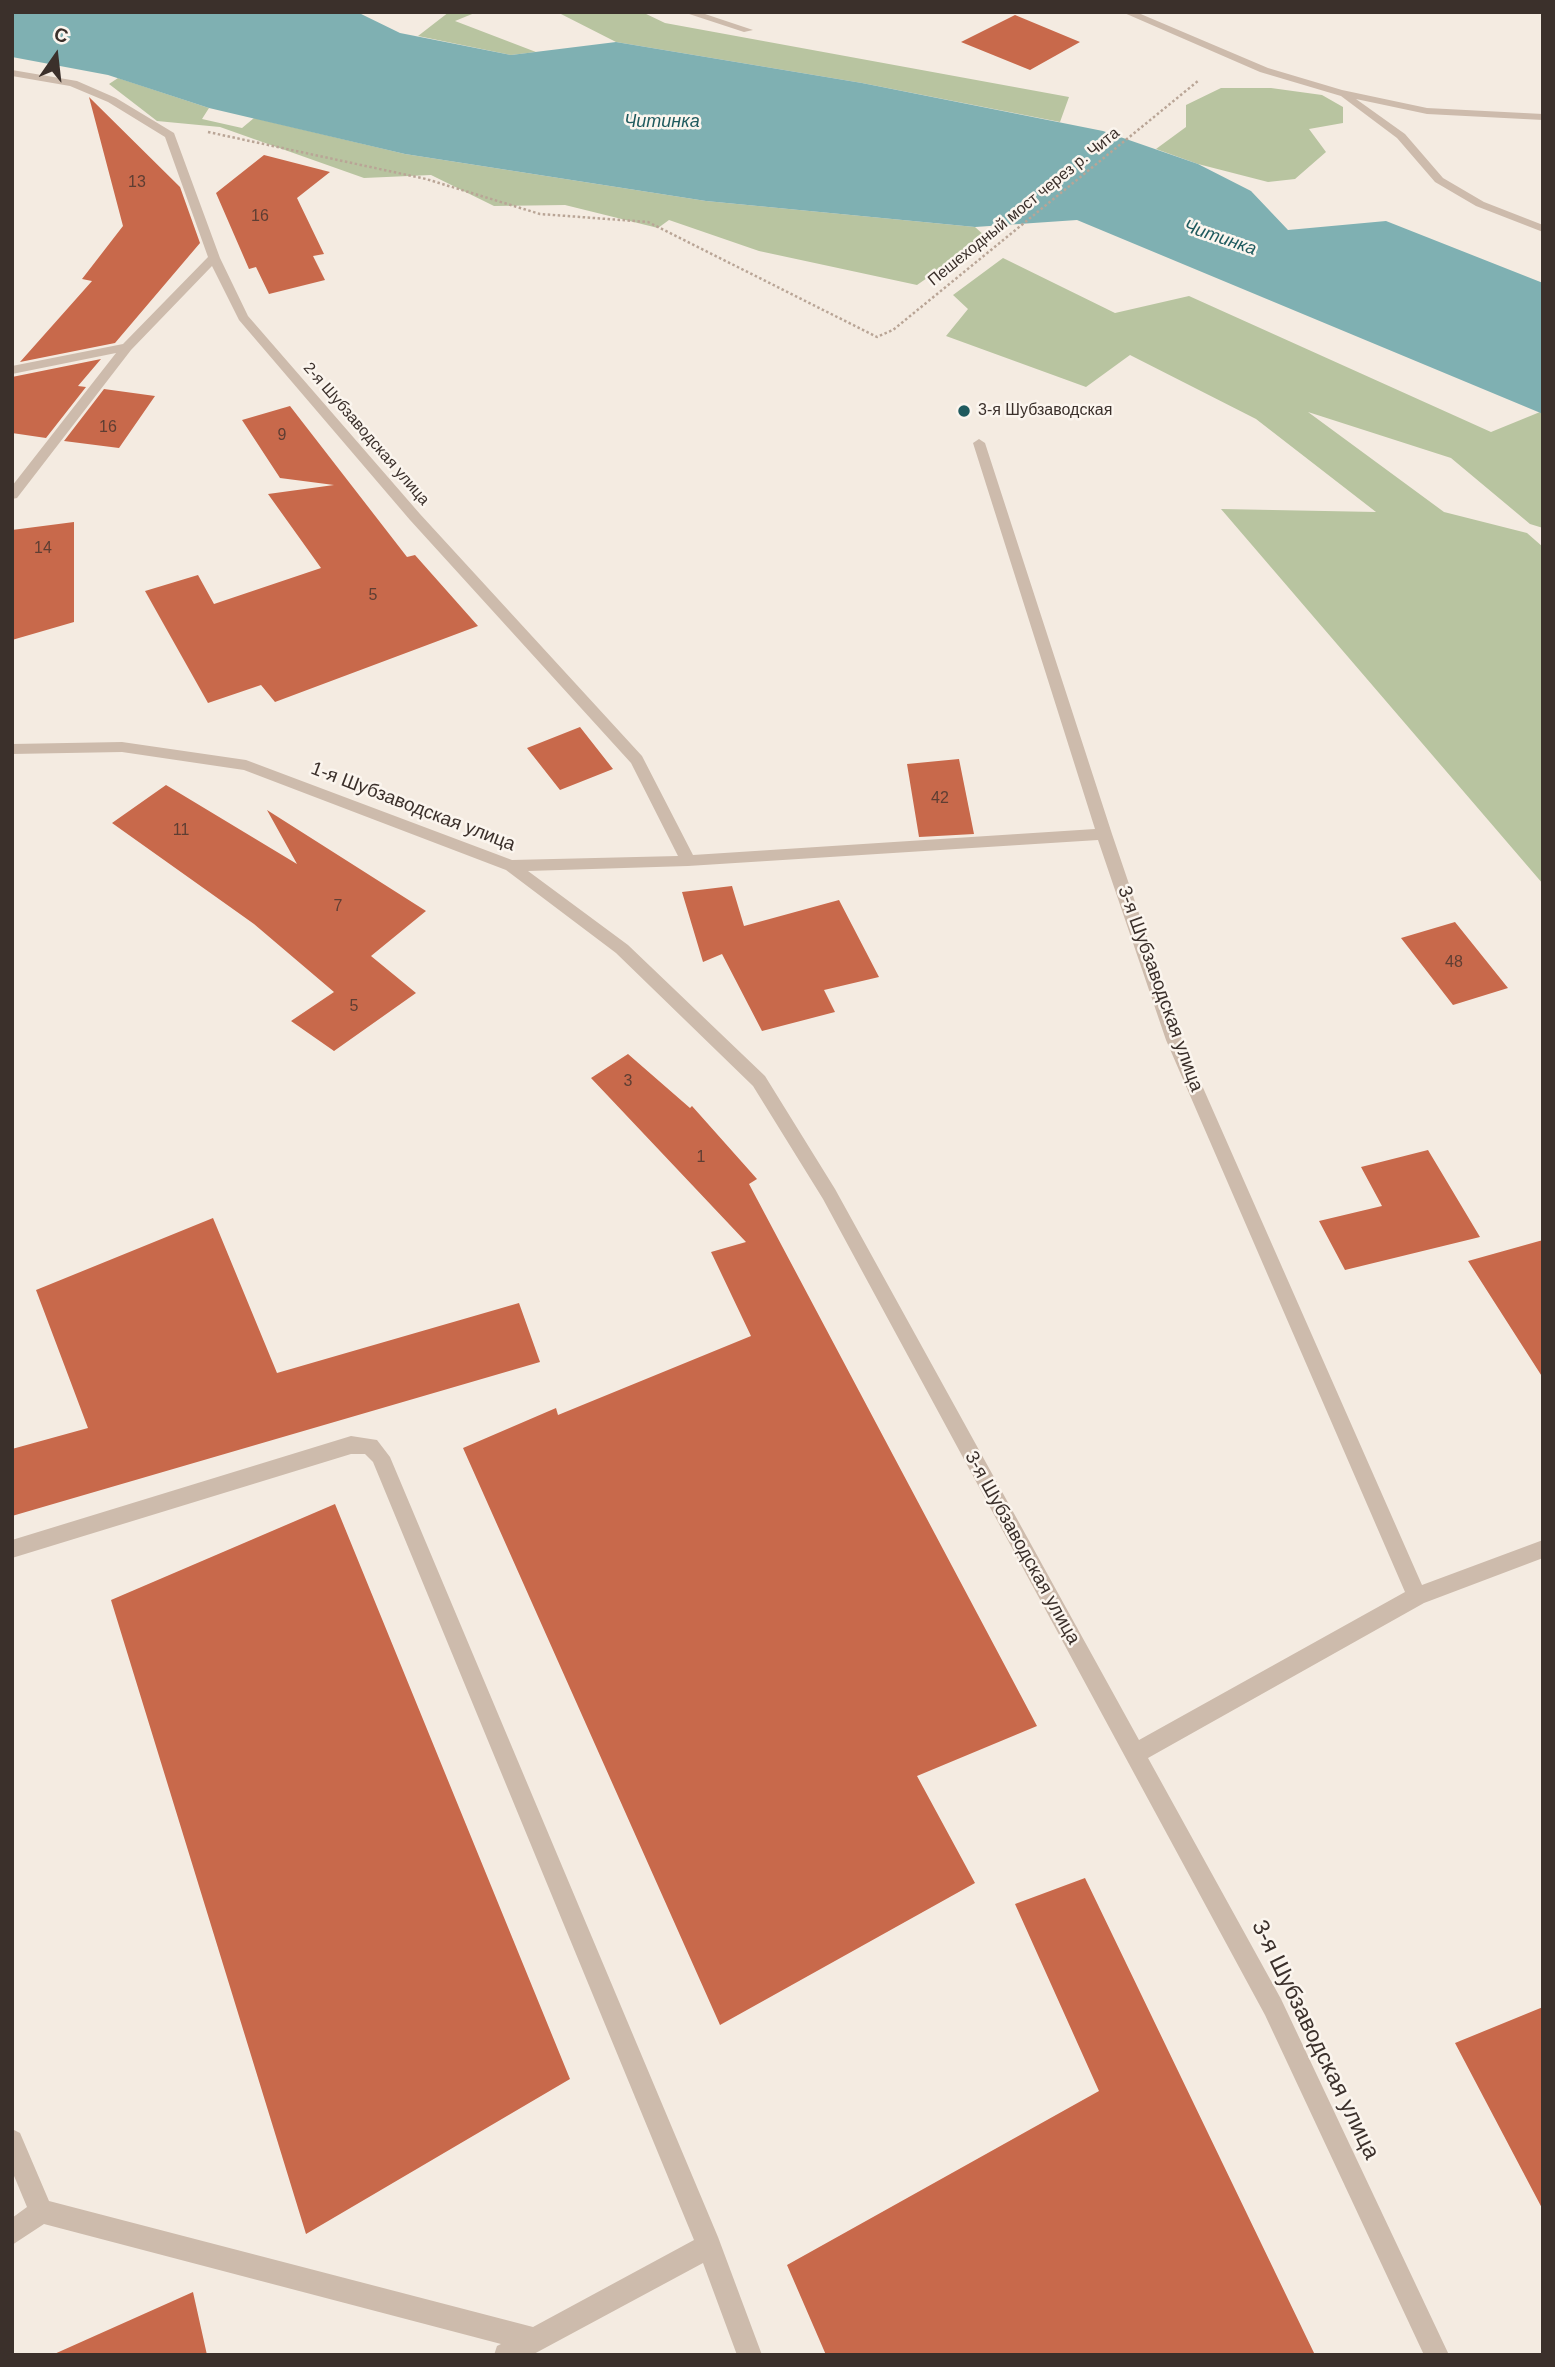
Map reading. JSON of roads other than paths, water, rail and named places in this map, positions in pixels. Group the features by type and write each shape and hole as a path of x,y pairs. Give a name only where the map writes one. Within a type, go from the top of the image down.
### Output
{"street":[{"path":"688,12 748,30"},
{"path":"1127,12 1264,70 1340,93 1427,111 1543,117"},
{"path":"1150,22 1158,12"},
{"name":"2-я Шубзаводская улица","path":"12,73 73,83 112,100 170,135 214,258 243,317 415,517 637,760 688,861"},
{"path":"1340,93 1401,136 1439,180 1480,204 1543,229"},
{"path":"12,495 127,347 214,258"},
{"path":"12,370 127,347"},
{"name":"3-я Шубзаводская улица","path":"979,443 1104,834 1174,1040 1417,1596"},
{"name":"1-я Шубзаводская улица","path":"12,749 122,747 246,765 511,866 622,949 759,1081 829,1194"},
{"path":"511,866 688,861 1104,834"},
{"name":"3-я Шубзаводская улица","path":"829,1194 1273,2007 1437,2355"},
{"path":"12,1549 351,1445 370,1446 380,1457 709,2246 750,2355"},
{"path":"1135,1755 1417,1596 1543,1549"},
{"path":"12,2141 41,2211"},
{"path":"41,2211 535,2340"},
{"path":"12,2233 41,2211"},
{"path":"506,2355 709,2246"}],"water":[{"name":"Читинка","path":"12,12 357,12 400,33 511,55 616,42 862,83 1103,131 1198,164 1251,191 1288,230 1386,221 1543,283 1543,414 1077,220 975,227 706,201 405,154 209,108 108,75 12,57"}],"place":[{"name":"3-я Шубзаводская","path":"964,411"}]}
